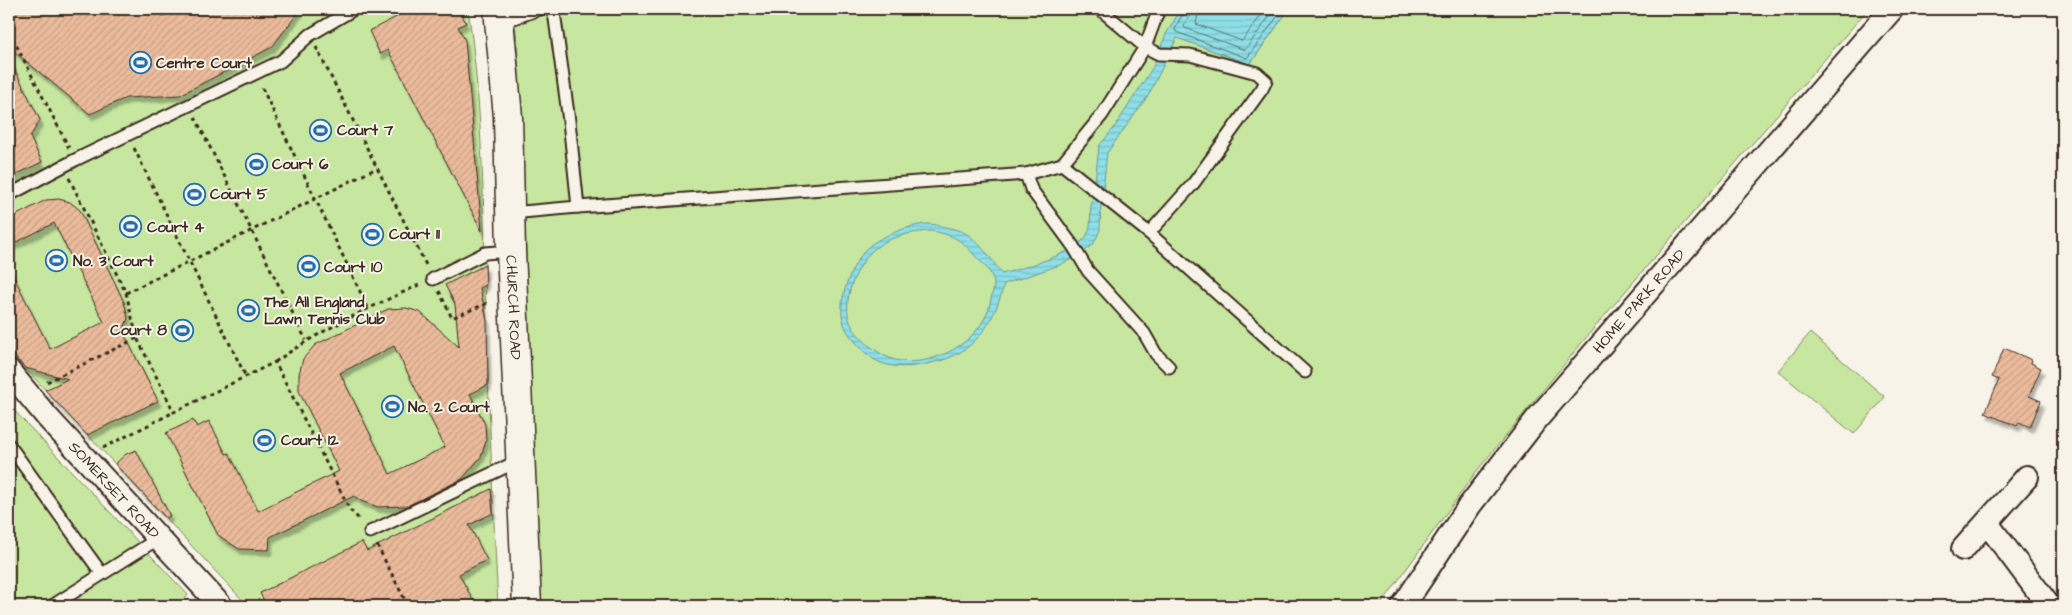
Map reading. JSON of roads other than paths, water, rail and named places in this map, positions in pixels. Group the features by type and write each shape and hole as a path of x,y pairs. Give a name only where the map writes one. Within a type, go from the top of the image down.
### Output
{"street":[{"name":"HOME PARK ROAD","path":"1403,606 1470,505 1536,420 1892,9"},
{"name":"CHURCH ROAD","path":"499,15 508,117 511,252 527,606"},
{"name":"SOMERSET ROAD","path":"9,371 48,418 159,538 213,603"},
{"path":"1963,548 2027,477"},
{"path":"1987,523 2049,606"}],"lane":[{"path":"9,195 75,160 281,61 310,35 354,9"},
{"path":"499,15 514,18 540,9"},
{"path":"552,9 569,121 578,208"},
{"path":"1101,9 1145,47 1159,54 1190,55 1228,64 1258,73 1266,81 1193,184 1149,233"},
{"path":"511,213 1026,174 1062,164 1102,114 1145,47 1159,9"},
{"path":"1062,164 1149,233 1305,372"},
{"path":"1026,174 1031,189 1073,246 1088,271 1144,332 1156,354 1169,367"},
{"path":"433,279 485,254 511,252"},
{"path":"9,445 102,574"},
{"path":"370,532 520,460"},
{"path":"52,606 159,538"}],"water":[{"path":"1181,9 1289,9 1250,64 1177,38 1148,96 1107,153 1101,201 1100,230 1094,243 1083,253 1060,265 1004,284 996,309 984,331 976,340 955,355 932,363 898,366 887,365 868,355 845,327 842,302 853,268 860,257 870,245 885,236 903,229 927,224 957,230 975,240 1002,274 1050,259 1083,241 1090,225 1099,146 1114,128 1153,67 1166,34","holes":["931,231 951,236 961,242 990,272 994,284 988,310 981,325 972,335 949,352 922,361 908,362 895,360 873,349 859,336 850,322 848,298 853,281 861,265 871,252 891,239 915,233"]}],"place":[{"name":"Centre Court","path":"140,63"},
{"name":"Court 7","path":"321,130"},
{"name":"Court 6","path":"256,164"},
{"name":"Court 5","path":"194,194"},
{"name":"Court 4","path":"131,227"},
{"name":"Court 11","path":"373,234"},
{"name":"No. 3 Court","path":"57,261"},
{"name":"Court 10","path":"308,267"},
{"name":"The All England Lawn Tennis Club","path":"248,311"},
{"name":"Court 8","path":"183,330"},
{"name":"No. 2 Court","path":"392,407"},
{"name":"Court 12","path":"265,440"}]}
